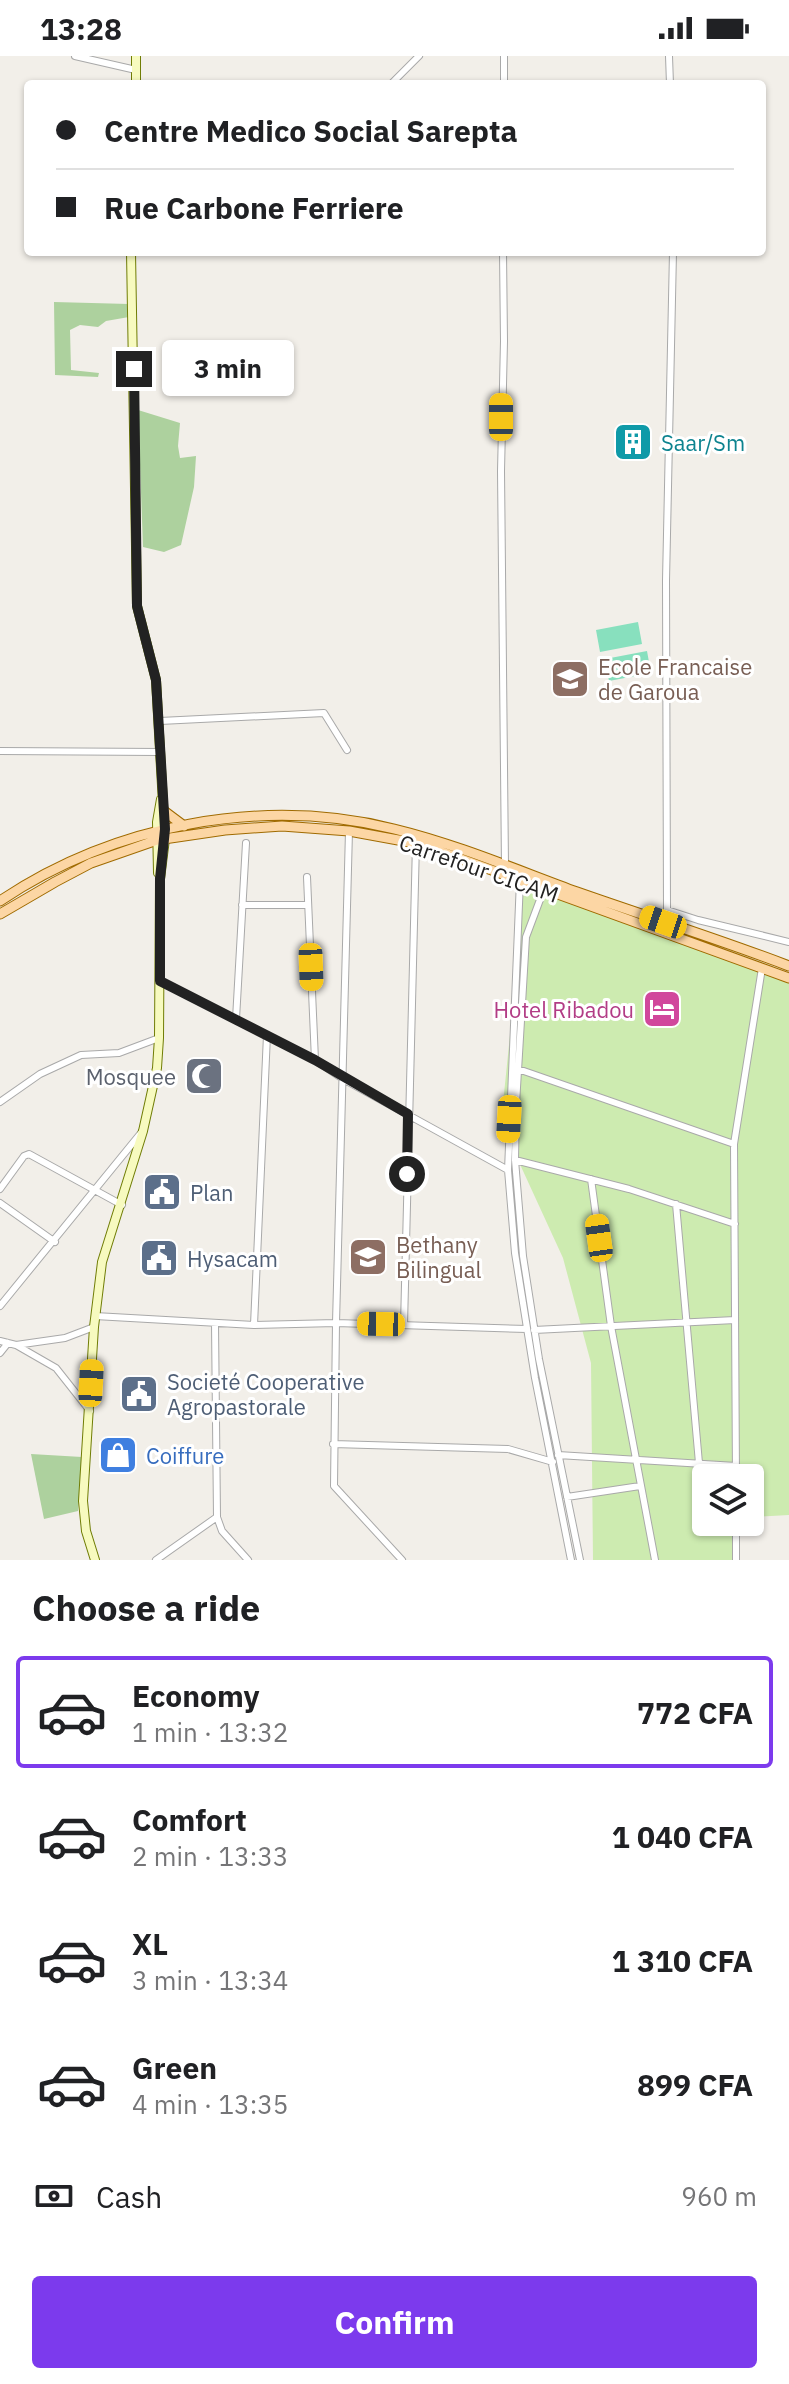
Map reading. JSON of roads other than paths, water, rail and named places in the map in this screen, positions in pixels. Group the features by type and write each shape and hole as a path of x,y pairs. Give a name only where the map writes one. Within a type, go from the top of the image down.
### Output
{"main road":[{"path":"164,811 184,826"},
{"path":"0,914 91,863 184,826 285,815 359,822 423,836 789,966"},
{"name":"Carrefour CICAM","path":"161,835 282,826 349,831 416,843 789,978"},
{"path":"0,901 45,874 91,852 161,835"}],"street":[{"path":"75,56 136,70"},
{"path":"136,56 136,80"},
{"path":"395,80 419,56"},
{"path":"504,56 504,80"},
{"path":"669,56 670,80"},
{"path":"95,1560 86,1531 83,1501 95,1316 102,1262 122,1205 153,1095 159,1038 160,879 156,860 164,811 156,680 137,606 131,256"},
{"path":"503,256 501,471 505,866"},
{"path":"663,922 667,910 666,581 673,256"},
{"path":"160,721 324,713 347,750"},
{"path":"0,751 160,752"},
{"path":"161,835 162,794"},
{"path":"349,831 334,1486 402,1560"},
{"path":"236,1019 246,843"},
{"path":"404,1325 416,843"},
{"path":"307,877 315,1060"},
{"path":"520,880 508,1170 515,1253 580,1560"},
{"path":"544,889 526,937 515,1160 531,1330 571,1560"},
{"path":"242,905 308,905"},
{"path":"667,910 789,942"},
{"path":"736,1464 734,1144 762,968"},
{"path":"160,981 315,1060 343,1079 508,1170"},
{"path":"254,1325 267,1035"},
{"path":"0,1102 40,1074 73,1058 119,1053 159,1038"},
{"path":"518,1069 734,1144"},
{"path":"0,1306 143,1131"},
{"path":"0,1189 24,1156 29,1154 122,1205"},
{"path":"515,1160 591,1179 735,1224"},
{"path":"591,1179 611,1326 655,1560"},
{"path":"0,1203 55,1242"},
{"path":"676,1204 699,1463"},
{"path":"95,1316 254,1325 336,1323 531,1330 735,1320"},
{"path":"215,1323 217,1517 222,1531 248,1560"},
{"path":"16,1345 65,1338 94,1327"},
{"path":"0,1341 16,1345 56,1368 90,1411"},
{"path":"0,1353 8,1343"},
{"path":"333,1444 508,1449 553,1462"},
{"path":"558,1455 711,1464"},
{"path":"567,1497 640,1486"},
{"path":"156,1560 217,1517"},
{"path":"736,1536 736,1560"}],"place":[{"name":"Saar/Sm","path":"633,442"},
{"name":"Ecole Francaise de Garoua","path":"570,679"},
{"name":"Hotel Ribadou","path":"662,1009"},
{"name":"Mosquee","path":"204,1076"},
{"name":"Plan","path":"162,1192"},
{"name":"Bethany Bilingual","path":"368,1257"},
{"name":"Hysacam","path":"159,1258"},
{"name":"Societé Cooperative Agropastorale","path":"139,1394"},
{"name":"Coiffure","path":"118,1455"}]}
